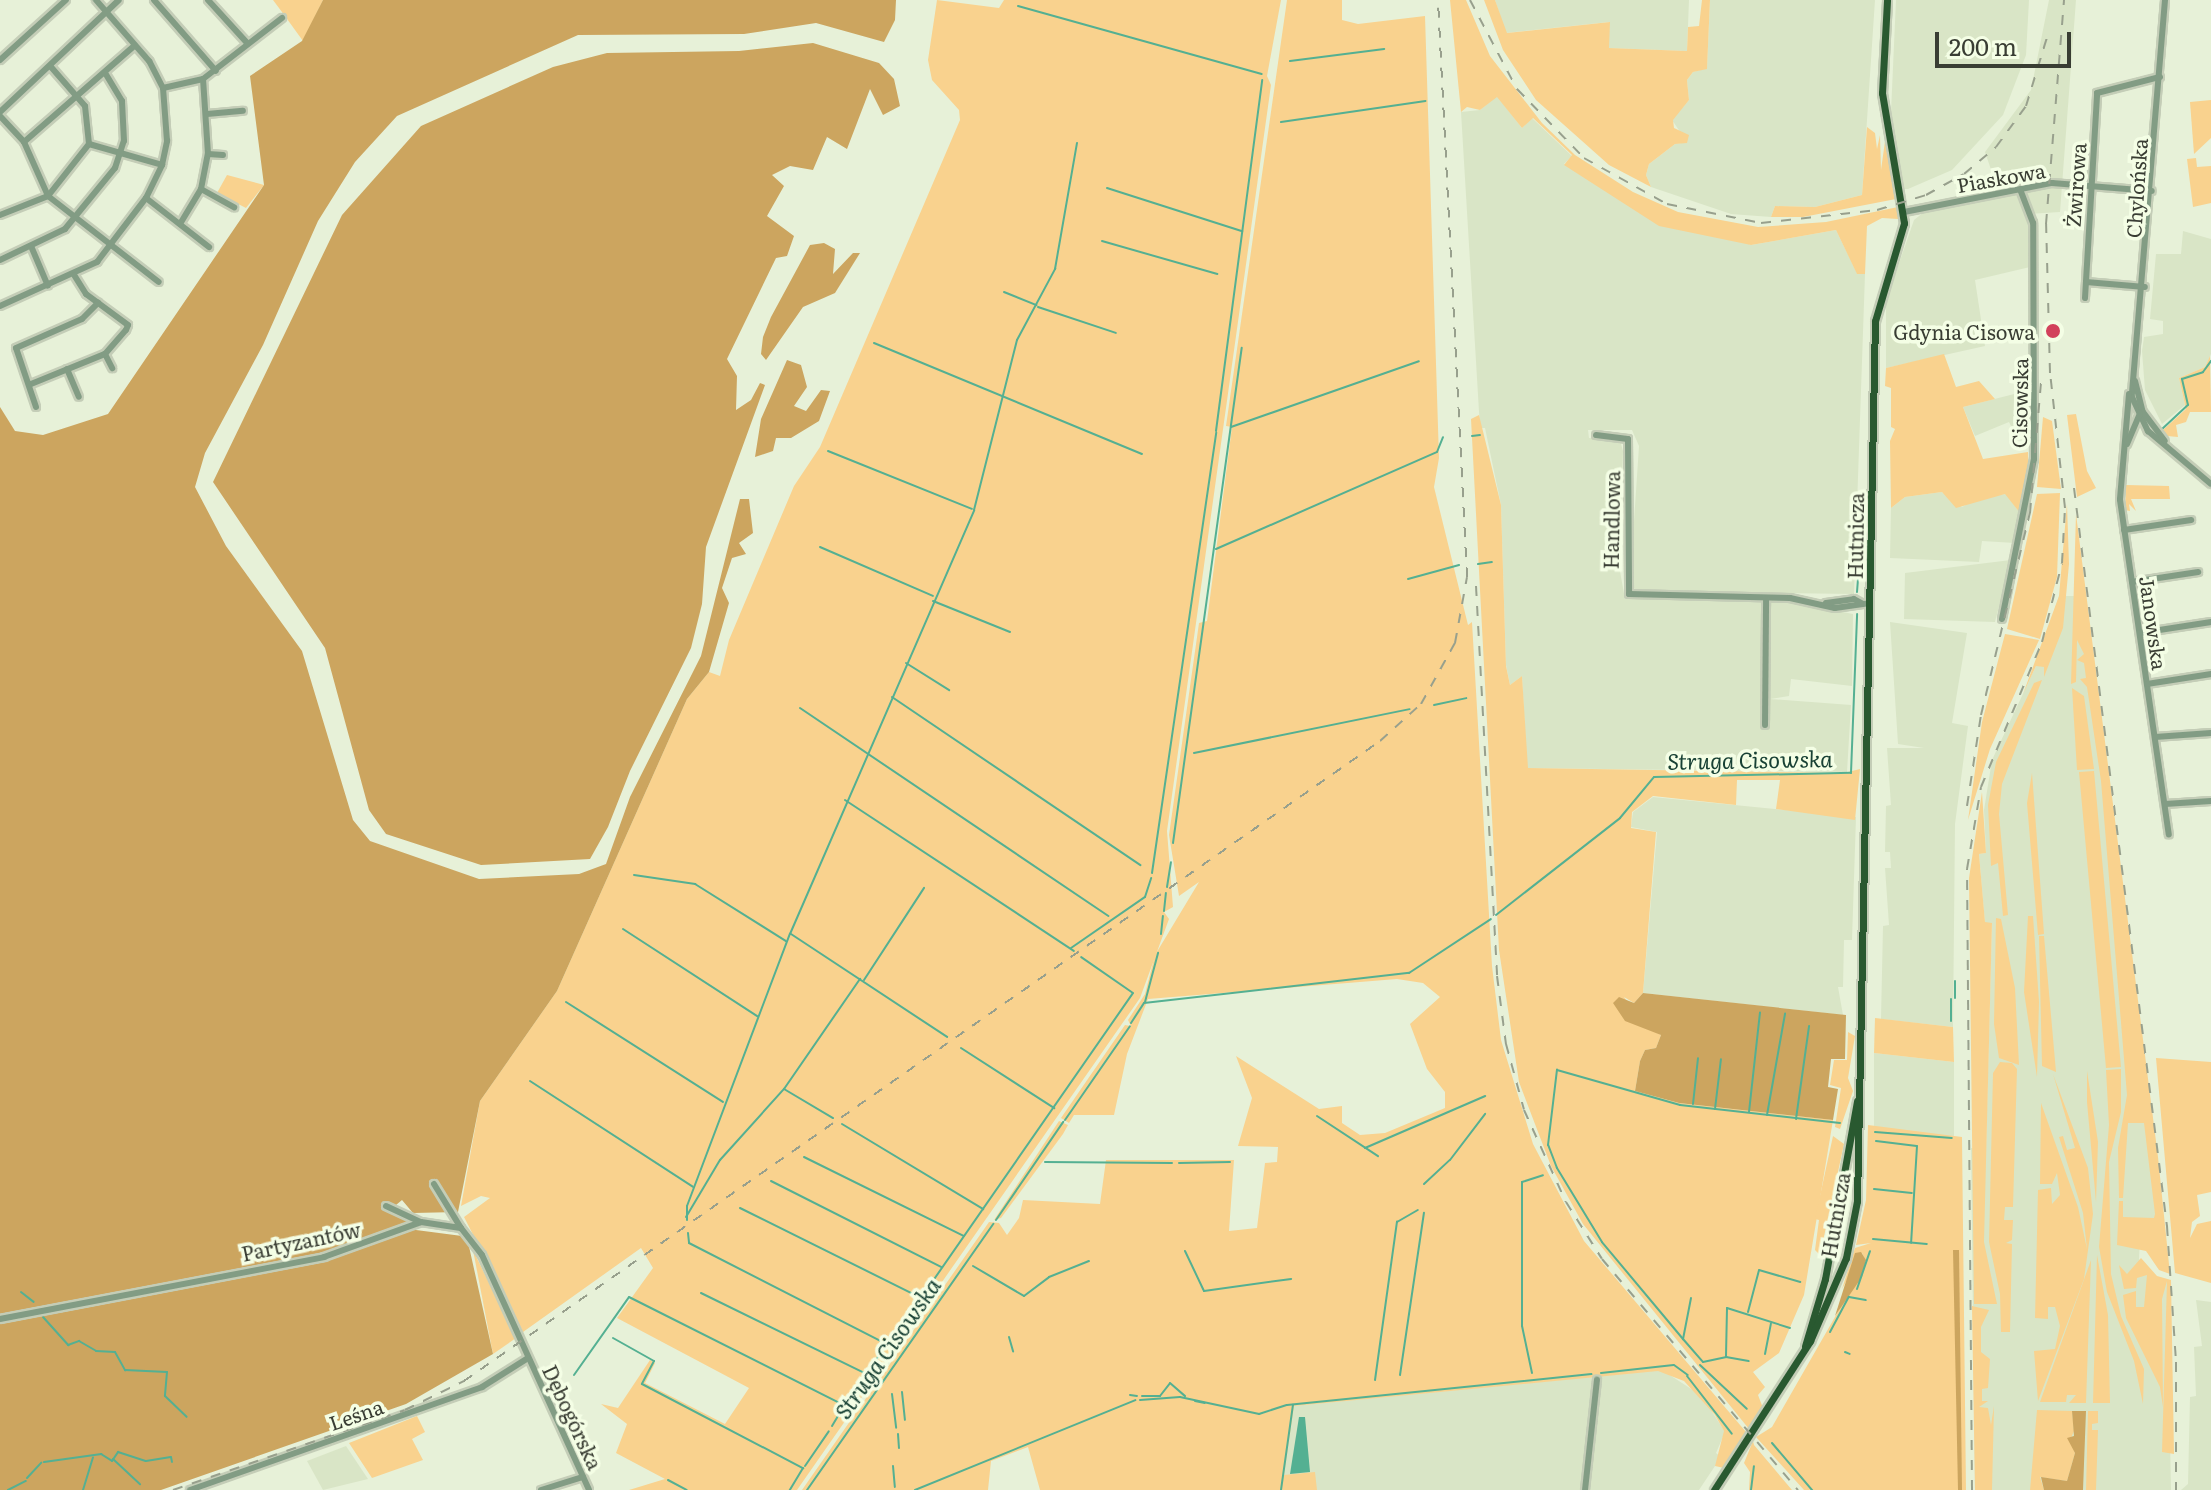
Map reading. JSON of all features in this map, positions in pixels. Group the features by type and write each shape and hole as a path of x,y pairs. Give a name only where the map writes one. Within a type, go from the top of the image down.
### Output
{"main road":[{"name":"Hutnicza","path":"1714,1490 1827,1307 1852,1231 1857,1201 1861,1135 1867,604 1875,321 1904,212 1883,98 1887,0"},
{"name":"Hutnicza","path":"1805,1347 1836,1221 1861,1079"},
{"path":"1851,1134 1861,1135"},
{"path":"1839,1204 1857,1201"},
{"path":"1836,1221 1852,1231"},
{"path":"1818,1302 1827,1307"}],"street":[{"path":"1,57 66,0"},
{"path":"0,306 97,262 146,198 162,165 167,141 163,88 135,45 96,0"},
{"path":"119,0 0,114 24,142 48,196 75,220 159,282"},
{"path":"154,0 216,71"},
{"path":"208,0 248,44"},
{"name":"Chylońska","path":"2165,0 2145,287 2132,391 2148,431 2210,481"},
{"path":"163,88 203,79 282,18"},
{"path":"24,142 135,45"},
{"path":"0,215 48,196 89,144 89,120 77,96 51,67"},
{"path":"0,260 57,236 75,220 121,154 122,101 105,73"},
{"name":"Żwirowa","path":"2085,298 2098,91 2160,77"},
{"path":"180,224 201,189 208,154 203,79"},
{"path":"207,114 243,111"},
{"path":"89,144 162,165"},
{"path":"208,154 223,155"},
{"name":"Piaskowa","path":"1904,212 2052,183 2152,191"},
{"path":"201,189 234,207"},
{"name":"Cisowska","path":"2002,619 2034,459 2033,223 2020,189"},
{"path":"146,198 209,247"},
{"path":"31,246 48,286"},
{"path":"31,384 105,354 128,325 98,303 74,275"},
{"path":"2086,282 2145,287"},
{"path":"36,407 31,384 16,348 82,319 98,303"},
{"path":"105,354 112,368"},
{"path":"67,369 79,397"},
{"name":"Chylońska","path":"2134,378 2141,414 2168,446"},
{"name":"Janowska","path":"2132,391 2120,486 2169,834"},
{"name":"Janowska","path":"2125,447 2141,414"},
{"path":"2131,435 2148,431"},
{"name":"Handlowa","path":"1596,435 1628,439 1629,594 1766,598 1854,608 1867,604"},
{"path":"2124,530 2191,520"},
{"path":"2132,582 2198,572"},
{"path":"1765,725 1766,598"},
{"path":"2140,633 2211,622"},
{"path":"2147,684 2211,674"},
{"path":"2155,737 2211,733"},
{"path":"2165,804 2211,801"},
{"path":"434,1184 461,1228 479,1248 528,1358"},
{"path":"386,1206 421,1222"},
{"name":"Partyzantów","path":"0,1319 324,1257 421,1222 461,1228"},
{"name":"Dębogórska","path":"528,1358 589,1490"},
{"name":"Leśna","path":"190,1490 482,1387 528,1358"},
{"path":"1585,1490 1597,1380"},
{"path":"541,1490 583,1477"}],"shaded area":[{"path":"273,0 323,0 303,41 282,12"},
{"path":"323,0 896,0 895,20 884,42 816,23 744,34 578,35 397,116 355,162 318,221 263,345 205,453 195,487 226,546 302,651 353,820 370,841 479,879 579,874 606,864 630,797 701,656 740,499 749,499 753,533 739,543 746,554 732,558 722,588 729,603 709,672 687,699 557,991 480,1101 458,1212 413,1213 402,1200 396,1205 416,1230 462,1236 468,1242 493,1354 406,1404 161,1490 0,1490 0,407 15,431 43,435 108,414 264,185 250,76 302,41"},
{"path":"937,0 999,8 1004,0 1281,0 1267,76 1271,85 1167,831 1173,907 1164,912 1169,919 1140,998 797,1490 629,1490 665,1479 616,1453 627,1424 601,1404 618,1408 650,1360 655,1363 645,1383 725,1424 749,1388 617,1318 653,1268 641,1248 523,1332 464,1217 490,1198 481,1196 461,1206 480,1101 557,991 687,699 709,672 720,676 729,640 794,486 820,447 960,120 959,110 932,80 928,60"},
{"path":"1287,0 1342,0 1342,20 1358,24 1425,16 1439,458 1434,487 1468,625 1472,622 1492,966 1501,1040 1533,1144 1584,1241 1746,1432 1724,1468 1715,1466 1724,1431 1715,1415 1684,1381 1658,1371 1294,1406 1284,1475 1315,1472 1317,1490 1040,1490 1028,1447 991,1461 988,1490 802,1490 989,1222 999,1223 1007,1235 1019,1218 1023,1200 1100,1204 1106,1160 1234,1160 1229,1231 1257,1228 1265,1163 1277,1162 1278,1147 1238,1146 1252,1098 1236,1056 1319,1109 1342,1106 1342,1123 1360,1135 1385,1133 1445,1108 1445,1092 1427,1069 1410,1024 1440,997 1423,983 1397,979 1148,999 1127,1054 1114,1115 1074,1115 1069,1123 1061,1118 1125,1025 1131,1026 1128,1020 1145,994 1155,955 1199,882 1179,896 1169,835 1199,623 1207,621 1232,427 1226,426"},
{"path":"1450,0 1466,0 1490,56 1542,123 1575,155 1633,192 1678,212 1758,227 1826,222 1898,207 1898,219 1882,218 1867,226 1865,274 1857,274 1836,230 1751,245 1659,226 1564,165 1572,155 1533,118 1522,128 1497,97 1480,110 1467,107 1461,112"},
{"path":"1484,0 1495,0 1507,33 1610,22 1609,48 1687,51 1688,27 1699,26 1702,0 1710,0 1707,69 1693,72 1687,80 1689,100 1673,120 1674,128 1689,135 1687,143 1675,144 1649,164 1646,175 1651,187 1609,165 1536,100 1503,50"},
{"path":"1495,0 1689,0 1687,51 1609,48 1609,22 1506,33"},
{"path":"1710,0 1875,0 1862,195 1815,207 1775,206 1771,217 1731,214 1651,187 1646,175 1649,164 1675,144 1687,142 1672,120 1689,100 1687,80 1693,72 1707,68"},
{"path":"1896,0 2029,0 2026,55 2003,115 1952,170 1908,189 1904,189 1891,112"},
{"path":"2049,0 2076,0 2060,212 2030,214 2030,267 1975,280 1985,346 1886,368 1886,301 1914,220 1924,212 2000,196 1985,152 2031,90"},
{"path":"813,43 879,63 894,79 900,106 883,115 870,89 847,149 827,137 813,170 790,166 772,175 784,186 767,216 794,236 787,256 776,258 727,359 737,376 736,410 751,400 760,383 765,385 706,547 702,604 691,648 630,771 608,827 590,859 481,865 386,834 369,810 325,648 213,482 342,215 421,126 553,67 607,53 739,51"},
{"path":"1497,96 1522,128 1532,118 1572,156 1564,164 1751,245 1836,230 1857,273 1865,274 1854,594 1636,591 1630,582 1639,446 1632,430 1588,430 1589,438 1620,440 1623,451 1619,566 1625,599 1786,601 1853,614 1852,686 1791,679 1789,696 1770,699 1851,705 1847,772 1527,768 1522,676 1510,685 1506,665 1501,505 1485,428 1480,428 1461,112 1480,110"},
{"path":"2211,100 2211,138 2194,154 2190,102"},
{"path":"1867,127 1875,133 1877,149 1880,135 1881,170 1886,134 1896,199 1803,217 1771,217 1775,206 1815,207 1862,195"},
{"path":"2196,158 2197,167 2211,166 2211,203 2193,207 2187,159"},
{"path":"227,175 264,185 246,208 217,193"},
{"path":"2183,231 2211,239 2211,354 2205,367 2179,378 2185,405 2162,424 2145,390 2142,351 2144,337 2163,334 2163,321 2150,319 2156,254 2181,254"},
{"path":"824,243 835,249 833,274 853,253 860,253 835,293 803,307 766,360 761,354 763,337 771,317 810,245"},
{"path":"1944,354 1956,387 1979,381 1995,399 1963,407 1983,459 2028,452 2029,477 2015,543 2020,513 2005,494 1956,508 1942,492 1905,497 1891,508 1890,441 1895,429 1891,427 1891,388 1885,386 1886,368"},
{"path":"2210,356 2211,412 2190,412 2186,422 2176,425 2178,437 2167,436 2163,430 2186,409 2179,378 2205,367"},
{"path":"787,360 801,365 807,387 794,406 806,411 821,390 830,391 819,421 791,438 776,438 773,451 755,457 761,419"},
{"path":"2030,390 2029,413 2016,418 2024,435 2016,436 2009,422 1975,436 1963,407"},
{"path":"2076,414 2087,471 2096,488 2077,497 2067,415"},
{"path":"1479,415 1501,505 1506,666 1510,685 1522,676 1528,768 1844,773 1860,769 1855,820 1776,809 1780,780 1737,780 1736,805 1653,796 1632,812 1631,828 1656,832 1643,993 1634,1003 1624,997 1643,1025 1661,1035 1656,1048 1645,1050 1635,1091 1679,1103 1833,1120 1804,1295 1779,1353 1753,1372 1765,1387 1758,1395 1763,1408 1749,1429 1583,1224 1551,1166 1519,1082 1499,950 1471,419"},
{"path":"2043,417 2052,421 2061,489 2037,487"},
{"path":"2126,485 2169,486 2170,499 2131,499 2136,511 2129,504 2130,511 2125,510"},
{"path":"1942,492 1962,507 1981,497 2006,494 2020,513 2015,543 1982,541 1979,562 1890,558 1891,508 1905,497"},
{"path":"2060,493 2057,577 2040,639 2007,629 2037,494"},
{"path":"2067,504 2069,564 2063,628 2044,677 2044,667 2036,666 2023,694 2059,596"},
{"path":"2076,514 2158,1157 2170,1274 2159,1270 2146,1251 2117,1245 2119,1201 2123,1201 2123,1217 2154,1218 2155,1214 2144,1123 2128,1123 2123,1198 2119,1198 2118,1148 2127,1095 2101,781 2087,687 2080,679 2086,678 2084,663 2077,660 2084,654 2077,640 2076,682 2071,684"},
{"path":"2011,560 1995,622 1904,619 1905,573"},
{"path":"2059,596 2083,596 2163,1240 2140,1238 2139,1259 2156,1281 2167,1281 2171,1490 1975,1490 1971,1148 1986,1148 1992,923 1985,923 1979,854 1986,853 1984,810 1992,760 2036,666"},
{"path":"1890,622 1967,633 1952,723 1968,726 1955,824 1953,1027 1881,1019 1883,926 1889,925 1885,868 1891,868 1890,852 1885,852 1886,806 1891,805 1887,748 1924,748 1898,744"},
{"path":"2005,634 2039,640 1990,749 1968,820 1982,722"},
{"path":"2042,680 2002,784 1999,814 2008,915 2003,916 1998,863 1991,866 1988,805 1996,762 2034,683"},
{"path":"2072,688 2084,696 2094,769 2077,770"},
{"path":"2094,771 2121,1067 2106,1068 2079,772"},
{"path":"2032,773 2044,934 2038,935 2027,803"},
{"path":"1982,792 1986,853 1979,854 1985,922 1992,923 1984,1242 1997,1304 1974,1304 1969,878"},
{"path":"1653,797 1856,817 1852,940 1844,940 1843,987 1838,987 1843,1015 1643,993 1657,832 1631,827 1633,812"},
{"path":"2028,916 2033,916 2039,1002 2037,1077 2024,992"},
{"path":"1996,918 2001,919 2015,988 2019,1065 1999,1058 1994,1024"},
{"path":"2039,936 2044,936 2056,1072 2042,1066"},
{"path":"1643,993 1846,1015 1845,1059 1831,1059 1828,1087 1838,1089 1833,1120 1679,1103 1635,1091 1645,1050 1656,1048 1661,1035 1625,1021 1613,1003 1619,997 1634,1003"},
{"path":"1875,1018 1953,1027 1954,1062 1874,1053"},
{"path":"1848,1032 1855,1036 1848,1078 1853,1091 1840,1129 1835,1127 1841,1088 1830,1085 1834,1060 1847,1060"},
{"path":"1874,1053 1954,1062 1954,1137 1874,1128"},
{"path":"2156,1058 2211,1062 2211,1192 2197,1195 2200,1216 2192,1222 2190,1238 2197,1224 2211,1221 2211,1283 2175,1273"},
{"path":"2000,1062 2012,1063 2017,1069 2013,1207 2005,1207 2004,1220 2013,1220 2012,1240 2006,1243 2012,1244 2010,1332 2001,1332 2000,1294 1989,1242 1993,1073"},
{"path":"2121,1069 2121,1112 2109,1162 2111,1274 2121,1316 2144,1369 2143,1404 2134,1361 2107,1292 2099,1247 2109,1125 2106,1070"},
{"path":"2087,1071 2098,1142 2096,1202 2087,1102"},
{"path":"2053,1074 2088,1168 2093,1214 2084,1279 2038,1401 2034,1351 2055,1349 2060,1326 2055,1307 2048,1307 2048,1319 2035,1318 2038,1190 2051,1188 2052,1204 2060,1195 2057,1173 2052,1184 2040,1184 2041,1103 2078,1207 2087,1249 2083,1213 2059,1137 2063,1136 2067,1150 2075,1148"},
{"path":"1059,1121 1068,1125 1063,1134 1001,1218 994,1220"},
{"path":"1868,1125 1962,1137 1966,1490 1804,1490 1756,1437 1772,1427 1839,1310 1865,1259 1862,1253 1842,1289 1855,1248 1871,1243 1856,1245 1866,1200"},
{"path":"1833,1136 1844,1144 1820,1255 1815,1250 1819,1220 1815,1219"},
{"path":"473,1250 516,1338 493,1354"},
{"path":"1953,1250 1959,1250 1962,1490 1958,1490"},
{"path":"1861,1252 1866,1260 1862,1277 1835,1316 1855,1253"},
{"path":"2097,1255 2108,1315 2110,1403 2093,1403"},
{"path":"2141,1258 2157,1276 2171,1280 2174,1454 2162,1452 2167,1281 2162,1299 2163,1407 2160,1387 2126,1318 2123,1295 2136,1291 2136,1307 2144,1307 2147,1275 2137,1278 2136,1288 2124,1289 2119,1265 2127,1274"},
{"path":"2091,1260 2086,1403 2069,1403 2076,1395 2067,1395 2066,1402 2040,1402"},
{"path":"2196,1300 2211,1302 2211,1490 2181,1490 2188,1484 2190,1397 2196,1396 2194,1347 2202,1346"},
{"path":"1972,1306 1989,1310 1981,1327 1981,1352 1990,1359 1988,1388 1982,1389 1982,1401 1988,1401 1979,1407 1988,1408 1991,1425 1994,1406 1992,1490 1975,1490"},
{"path":"1662,1370 1702,1396 1725,1432 1716,1453 1721,1457 1699,1490 1282,1490 1293,1406"},
{"path":"2037,1410 2072,1411 2074,1431 2070,1440 2075,1453 2067,1481 2040,1477 2044,1490 2030,1490"},
{"path":"2072,1411 2086,1411 2083,1490 2044,1490 2041,1477 2067,1481 2075,1453 2067,1438 2074,1436"},
{"path":"2088,1411 2098,1411 2098,1423 2092,1424 2092,1430 2098,1430 2096,1490 2086,1490"},
{"path":"417,1416 425,1432 412,1439 423,1460 372,1478 349,1443"},
{"path":"1299,1417 1305,1417 1310,1472 1290,1474"},
{"path":"1753,1441 1792,1490 1749,1490 1750,1472 1744,1463"},
{"path":"346,1446 368,1479 323,1490 307,1461"}],"waterway":[{"path":"1018,6 1262,74"},
{"path":"1290,61 1384,49"},
{"path":"1216,431 1262,80"},
{"path":"1281,122 1425,101"},
{"path":"687,1220 687,1206 790,934 974,510 1017,340 1055,269 1077,143"},
{"path":"1107,188 1242,231"},
{"path":"1102,241 1217,274"},
{"path":"1004,292 1036,305"},
{"path":"1038,307 1116,333"},
{"path":"874,343 1142,454"},
{"path":"1173,843 1242,348"},
{"path":"1231,427 1419,361"},
{"name":"Struga Cisowska","path":"2161,430 2188,405 2182,379 2203,372 2211,361"},
{"path":"1152,873 1216,433"},
{"path":"1472,436 1480,435"},
{"path":"1216,549 1437,452 1443,437"},
{"path":"828,451 972,509"},
{"name":"Struga Cisowska","path":"1857,592 1862,527"},
{"path":"820,547 933,596"},
{"path":"1478,564 1492,562"},
{"path":"1408,579 1459,565"},
{"path":"933,601 1010,632"},
{"name":"Struga Cisowska","path":"1496,915 1620,818 1654,777 1851,773 1857,614"},
{"path":"906,663 949,690"},
{"path":"892,697 1140,865"},
{"path":"1434,705 1466,698"},
{"path":"800,708 1108,916"},
{"path":"1194,753 1410,709"},
{"path":"845,800 1074,951"},
{"path":"1167,887 1171,862"},
{"path":"634,875 695,884 786,941"},
{"path":"1071,948 1145,897 1151,878"},
{"path":"864,980 924,888"},
{"path":"1164,911 1166,893"},
{"path":"1161,934 1163,916"},
{"name":"Struga Cisowska","path":"1131,1023 1144,1003 1409,973 1491,919"},
{"path":"623,929 757,1016"},
{"path":"791,934 947,1037"},
{"path":"1145,1002 1158,953"},
{"path":"921,1298 1133,993 1081,957"},
{"path":"686,1217 720,1160 784,1089 860,979"},
{"path":"1955,981 1955,998"},
{"path":"1951,999 1951,1021"},
{"path":"566,1002 723,1102"},
{"path":"1749,1112 1760,1013"},
{"path":"1767,1115 1785,1014"},
{"name":"Struga Cisowska","path":"1065,1120 1130,1026"},
{"path":"1796,1119 1809,1026"},
{"path":"961,1048 1054,1108"},
{"path":"1693,1104 1698,1058"},
{"path":"1715,1109 1721,1059"},
{"path":"1683,1339 1602,1242 1557,1168 1548,1145 1557,1070 1680,1105 1840,1123"},
{"path":"530,1081 693,1187"},
{"path":"784,1089 833,1118"},
{"path":"1365,1148 1485,1096"},
{"path":"1424,1184 1450,1160 1485,1114"},
{"path":"1317,1116 1378,1156"},
{"name":"Struga Cisowska","path":"996,1220 1063,1122"},
{"path":"842,1124 983,1209"},
{"path":"1875,1132 1952,1138"},
{"path":"1876,1141 1917,1146 1911,1243"},
{"path":"804,1157 964,1236"},
{"path":"1045,1162 1172,1163"},
{"path":"1179,1163 1230,1162"},
{"path":"1532,1373 1522,1326 1522,1182 1543,1175"},
{"path":"771,1181 941,1267"},
{"path":"1874,1189 1912,1193"},
{"path":"740,1208 921,1298 907,1317"},
{"path":"1375,1380 1397,1222 1418,1210"},
{"path":"1400,1375 1424,1213"},
{"name":"Struga Cisowska","path":"807,1490 993,1224"},
{"path":"688,1233 689,1243 886,1344"},
{"path":"1873,1239 1927,1244"},
{"path":"1185,1251 1204,1291 1291,1279"},
{"path":"1857,1289 1870,1251"},
{"path":"973,1266 1024,1296 1049,1277 1089,1261"},
{"path":"1748,1312 1759,1270 1800,1282"},
{"path":"21,1292 34,1302"},
{"path":"701,1293 866,1374"},
{"path":"574,1375 629,1297 844,1405 847,1401"},
{"path":"1830,1332 1849,1297 1866,1300"},
{"path":"1691,1298 1683,1339 1703,1362 1726,1357 1749,1361"},
{"path":"1726,1356 1727,1308 1790,1328"},
{"path":"43,1317 68,1345 79,1341 96,1351 115,1352 125,1370 167,1372 165,1396 187,1417"},
{"path":"851,1395 902,1323"},
{"path":"1765,1354 1771,1324"},
{"path":"1009,1337 1013,1351"},
{"path":"613,1338 654,1361 642,1384 803,1468 790,1490"},
{"path":"1845,1352 1850,1354"},
{"path":"1601,1373 1674,1365 1688,1375"},
{"path":"1700,1365 1747,1409"},
{"path":"1140,1400 1180,1397 1259,1414 1287,1405 1591,1374"},
{"path":"1687,1376 1732,1434"},
{"path":"1142,1396 1160,1396 1170,1383 1185,1396"},
{"path":"902,1392 905,1420"},
{"path":"892,1394 896,1428"},
{"path":"1130,1395 1137,1396"},
{"path":"915,1490 1135,1400"},
{"path":"1195,1401 1205,1403"},
{"path":"1281,1490 1293,1405"},
{"path":"832,1426 844,1406"},
{"path":"805,1466 829,1431"},
{"path":"898,1434 899,1448"},
{"path":"1772,1443 1812,1490"},
{"path":"44,1462 101,1454 112,1461 118,1452 146,1461 171,1457 172,1462"},
{"path":"83,1490 93,1458"},
{"path":"113,1459 140,1484"},
{"path":"27,1478 41,1463"},
{"path":"893,1466 895,1487"},
{"path":"1751,1490 1754,1466"},
{"path":"668,1480 687,1490"},
{"path":"8,1490 26,1481"}],"railway":[{"path":"173,1490 405,1410 464,1381 1380,741 1421,704 1455,643 1467,577 1438,0"},
{"path":"1470,0 1517,89 1584,158 1667,204 1761,223 1877,210 1926,195 1964,174 1996,147 2026,106 2049,31"},
{"path":"1972,1490 1967,869 1981,787 2042,642 2062,563 2065,508 2050,373 2046,224 2064,0"},
{"path":"1967,806 1981,715 2030,513 2041,382"},
{"path":"2074,488 2167,1226 2176,1362 2176,1490"},
{"path":"1476,586 1497,976 1506,1044 1524,1110 1566,1202 1602,1259 1798,1490"}],"place":[{"name":"Gdynia Cisowa","path":"2053,331"}]}
